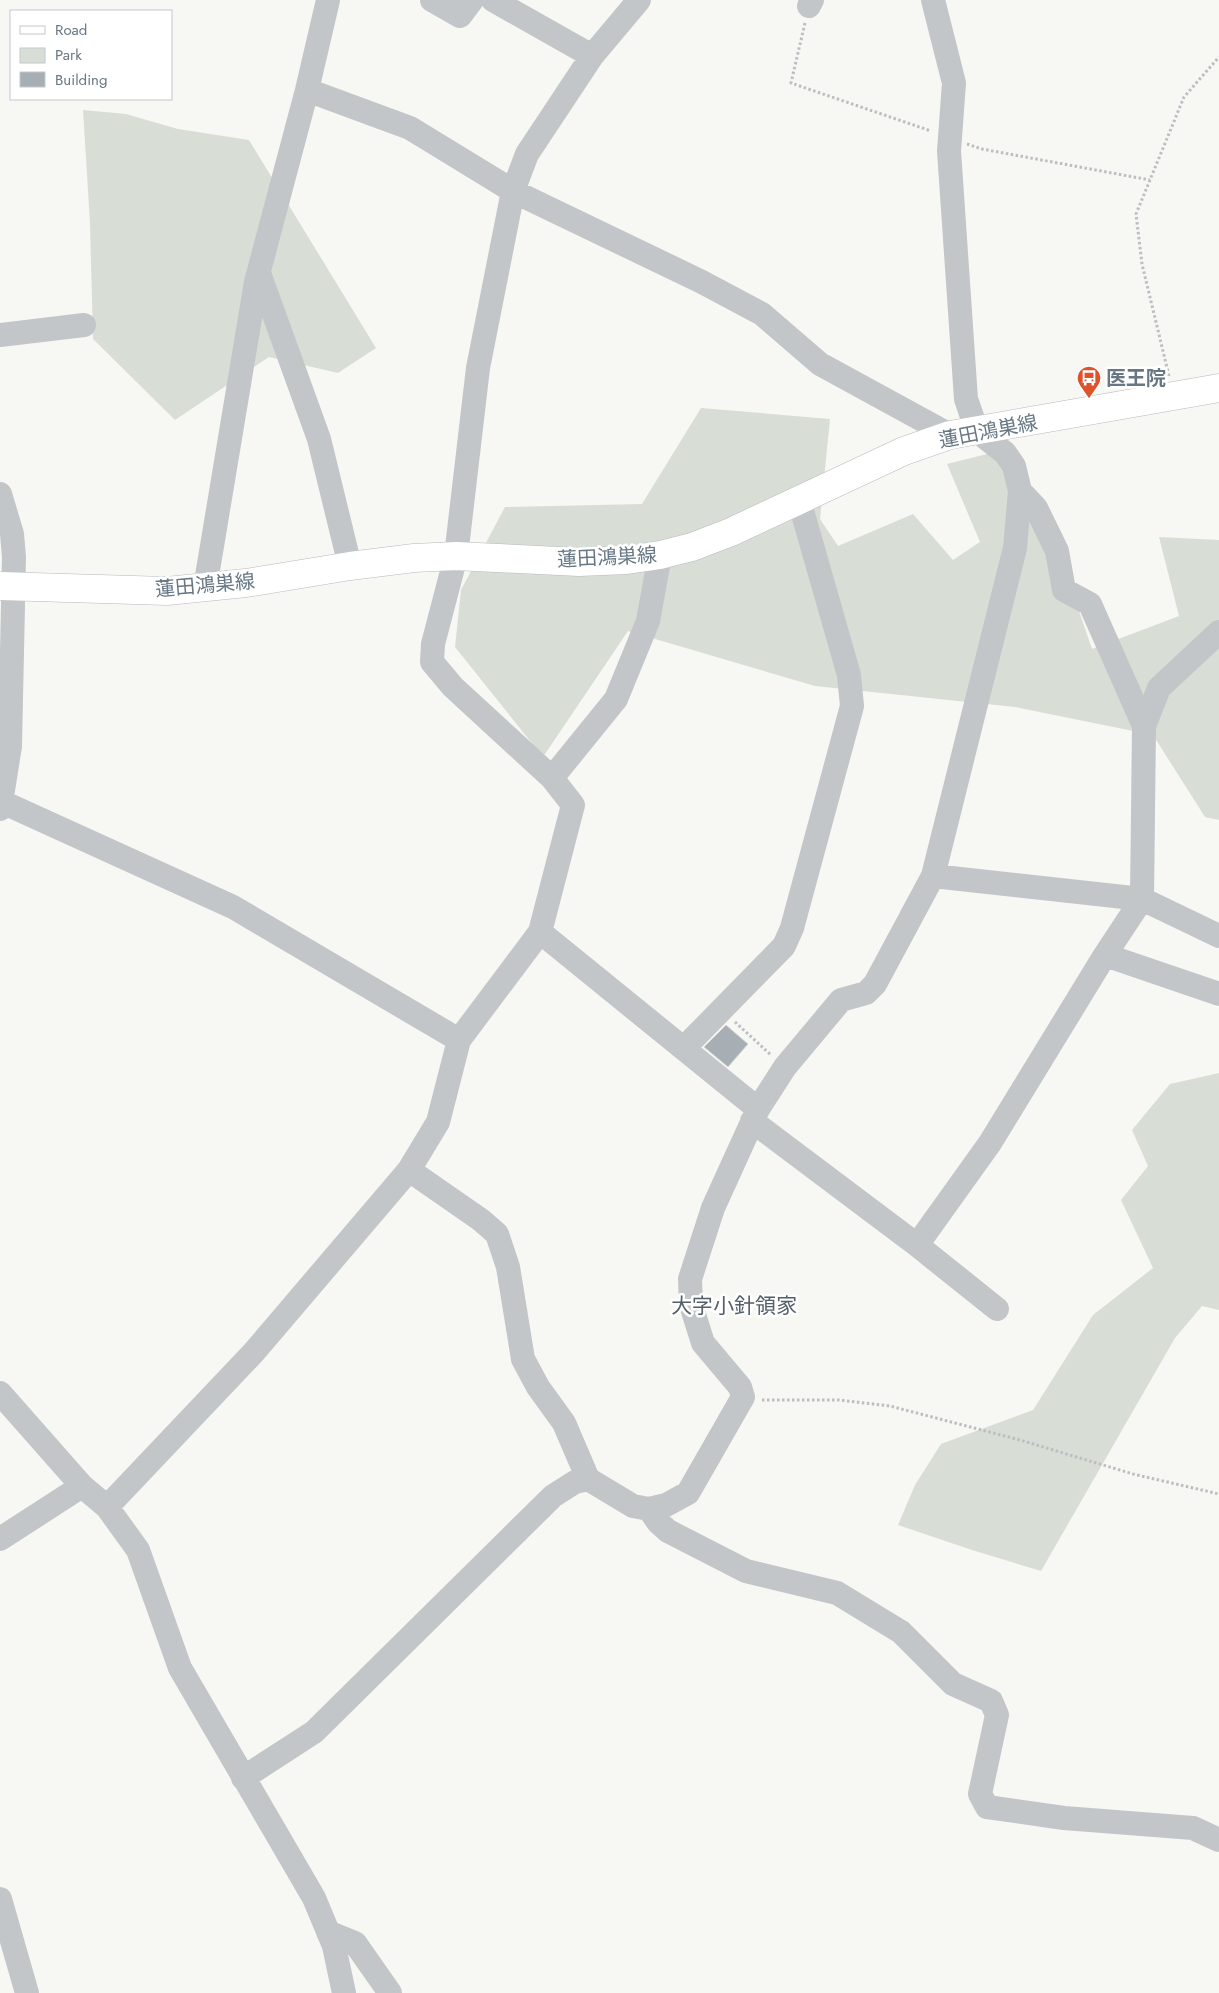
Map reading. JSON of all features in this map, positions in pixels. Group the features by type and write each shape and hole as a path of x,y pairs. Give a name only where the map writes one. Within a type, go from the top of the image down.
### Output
{"main road":[{"name":"蓮田鴻巣線","path":"7,587 122,591 205,588 414,558 456,556 579,562 627,560 660,555 731,532 904,451 950,436 1219,388"}],"street":[{"path":"205,588 259,273 307,90 328,0"},
{"path":"432,0 460,16 472,0"},
{"path":"492,0 592,56"},
{"path":"107,1507 254,1352 409,1170 438,1122 459,1040 540,932 573,805 552,778 453,687 432,662 433,644 456,556 478,368 513,191 526,154 592,56 640,0"},
{"path":"409,1170 481,1220 496,1234 508,1267 523,1359 538,1387 564,1423 588,1479 633,1506 650,1509 666,1505 688,1492 744,1397 740,1387 703,1343 691,1305 690,1279 712,1208 755,1115 785,1066 840,1000 866,993 875,984 933,876 1015,548 1020,491 1014,466 1005,453 977,431 966,399 949,151 954,83 933,0"},
{"path":"307,90 410,128 513,191 702,282 762,314 820,364 950,436"},
{"path":"259,273 319,440 350,566"},
{"path":"0,335 84,325"},
{"path":"1020,491 1036,508 1057,551 1064,590 1090,604 1144,726"},
{"path":"0,494 12,534 14,557 7,587 10,746 1,806 233,907 459,1040"},
{"path":"684,1048 784,946 792,928 852,706 849,675 799,500"},
{"path":"552,778 616,699 648,621 660,555"},
{"path":"917,1244 990,1142 1105,955 1142,899 1144,726 1159,688 1219,632"},
{"path":"933,876 1142,899 1219,936"},
{"path":"540,932 684,1048 755,1115 997,1309"},
{"path":"1105,955 1219,994"},
{"path":"0,1393 82,1486 107,1507 138,1550 180,1668 314,1898 334,1946 344,1993"},
{"path":"243,1778 314,1732 554,1496 575,1482 588,1479"},
{"path":"0,1539 82,1486"},
{"path":"650,1509 658,1522 668,1531 746,1571 837,1593 901,1632 953,1684 991,1701 997,1716 980,1794 987,1807 1064,1818 1192,1828 1219,1840"},
{"path":"0,1899 27,1993"},
{"path":"328,1932 355,1943 390,1993"}],"path":[{"path":"811,3 791,83 982,149 1150,180"},
{"path":"1174,396 1142,264 1136,214 1184,97 1219,57"},
{"path":"721,1010 785,1066"},
{"path":"744,1397 768,1401 840,1400 890,1406 1020,1440 1133,1474 1219,1494"}],"green space":[{"path":"83,110 126,114 178,129 249,140 376,348 338,373 269,357 175,420 93,339 90,223"},
{"path":"701,408 830,419 820,519 838,546 913,514 953,560 980,542 947,464 991,453 1041,500 1092,649 1179,616 1159,537 1219,540 1219,820 1205,817 1153,735 1015,707 815,686 628,631 543,757 455,647 461,590 505,507 642,504"},
{"path":"1219,1073 1219,1310 1202,1306 1175,1338 1041,1571 898,1525 915,1485 941,1444 1033,1410 1093,1315 1153,1268 1121,1200 1148,1166 1132,1130 1170,1084"}],"building":[{"path":"726,1025 748,1044 728,1067 704,1047"}],"place":[{"name":"医王院","path":"1089,399"}],"district":[{"name":"大字小針領家","path":"734,1306"}]}
